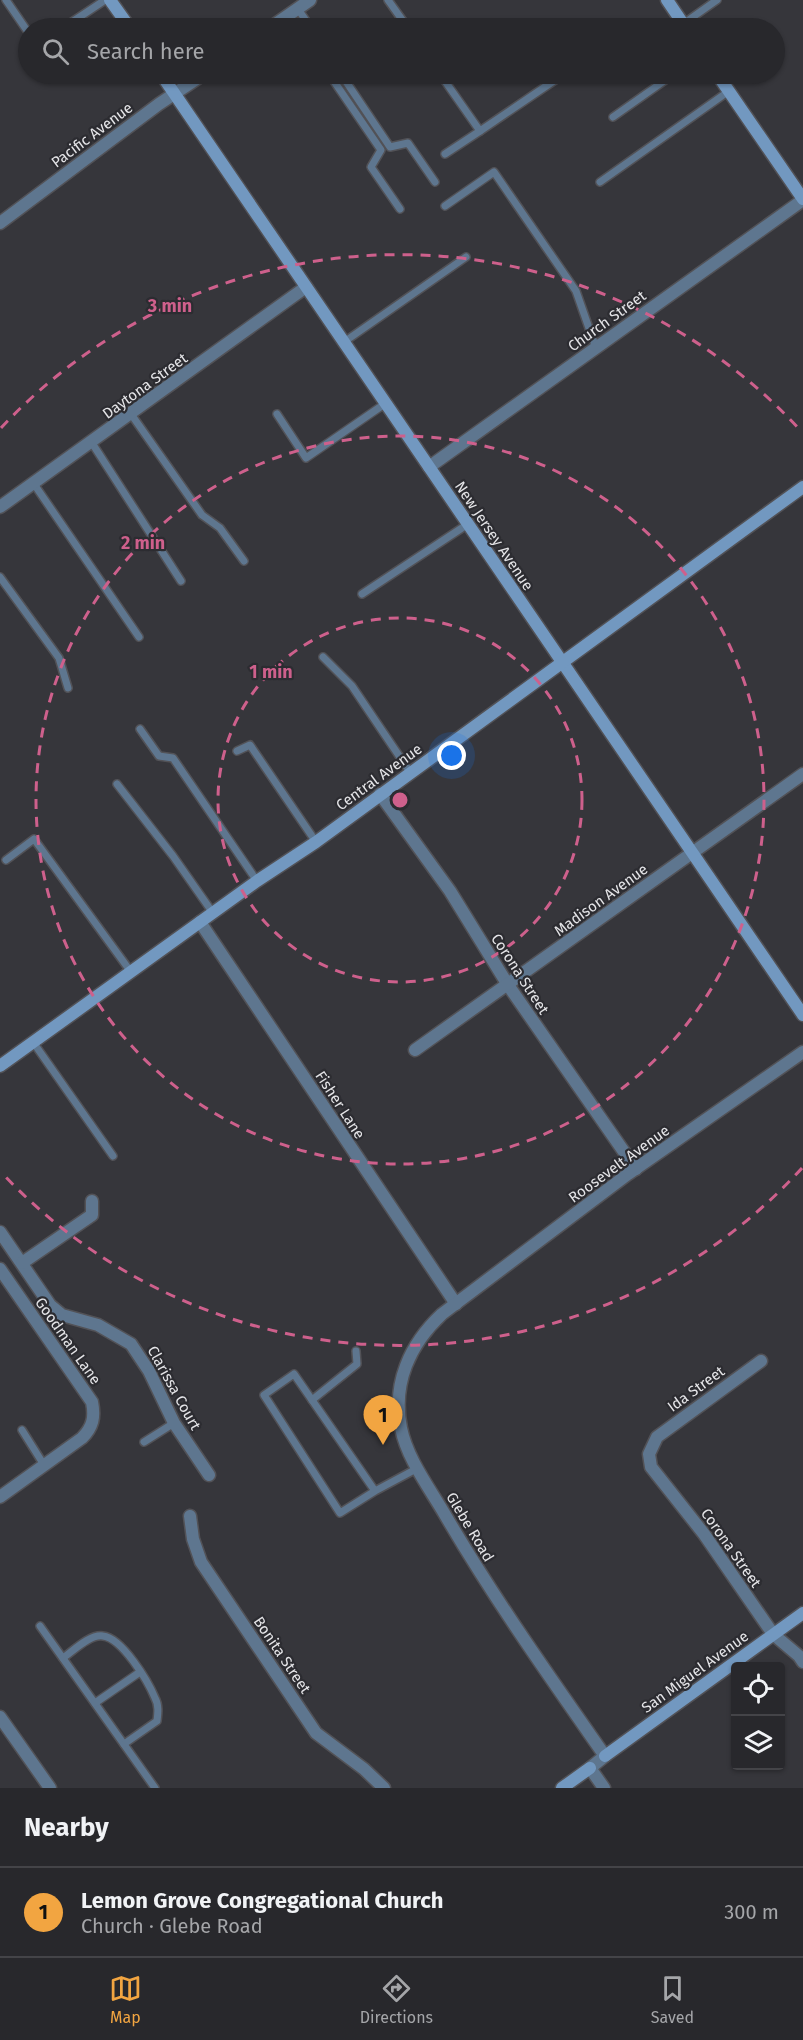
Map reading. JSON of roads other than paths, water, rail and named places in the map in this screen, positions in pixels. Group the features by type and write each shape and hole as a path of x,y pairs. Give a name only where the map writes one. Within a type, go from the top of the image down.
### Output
{"street":[{"path":"111,0 123,18"},
{"path":"287,18 310,0"},
{"path":"667,0 679,18"},
{"name":"New Jersey Avenue","path":"168,84 803,1015"},
{"name":"Pacific Avenue","path":"0,223 188,84"},
{"path":"724,84 803,199"},
{"name":"Church Street","path":"429,467 803,199"},
{"name":"Daytona Street","path":"0,507 306,287"},
{"name":"Central Avenue","path":"0,1066 257,881 316,842 803,487"},
{"name":"Madison Avenue","path":"416,1050 803,774"},
{"name":"Corona Street","path":"380,794 450,891 508,985 636,1169"},
{"name":"Fisher Lane","path":"200,922 456,1305"},
{"name":"Roosevelt Avenue","path":"456,1305 636,1169 803,1052"},
{"path":"21,1263 92,1215 92,1201"},
{"name":"Clarissa Court","path":"0,1232 50,1305 62,1315 98,1325 131,1344 149,1371 174,1423 209,1474"},
{"name":"Goodman Lane","path":"0,1269 92,1402 94,1416 89,1431 0,1497"},
{"name":"Glebe Road","path":"456,1305 442,1314 420,1337 405,1366 399,1398 401,1429 418,1468 476,1568 605,1756"},
{"name":"Ida Street","path":"653,1444 657,1437 761,1361"},
{"name":"Corona Street","path":"653,1444 649,1454 651,1467 704,1534 773,1634 803,1662"},
{"name":"Bonita Street","path":"190,1516 193,1539 201,1562 316,1733 364,1769 384,1788"},
{"name":"San Miguel Avenue","path":"605,1756 803,1612"},
{"path":"0,1717 50,1788"},
{"path":"562,1788 605,1756"},
{"path":"590,1768 604,1788"}],"lane":[{"path":"6,0 18,18"},
{"path":"78,18 105,0"},
{"path":"388,0 401,18"},
{"path":"695,18 717,0"},
{"path":"298,9 304,18"},
{"path":"336,84 381,150 371,167 400,209"},
{"path":"348,84 390,147 408,143 435,182"},
{"path":"447,84 480,130"},
{"path":"446,154 549,84"},
{"path":"614,117 660,84"},
{"path":"600,182 729,91"},
{"path":"445,206 494,172 576,291 596,348"},
{"path":"344,342 466,257"},
{"path":"277,414 306,458 386,403"},
{"path":"131,414 202,514 220,528 244,561"},
{"path":"92,443 181,581"},
{"path":"34,484 139,637"},
{"path":"362,594 468,524"},
{"path":"0,578 59,658 68,688"},
{"path":"323,657 352,686 410,772"},
{"path":"140,729 159,756 173,758 257,881"},
{"path":"237,751 250,745 316,842"},
{"path":"117,784 173,856 213,913"},
{"path":"6,860 34,838 130,972"},
{"path":"33,1042 113,1156"},
{"path":"312,1400 357,1364 356,1351"},
{"path":"375,1491 294,1374 264,1395 339,1513 418,1468"},
{"path":"144,1442 174,1423"},
{"path":"22,1430 44,1465"},
{"path":"40,1626 155,1788"},
{"path":"63,1658 90,1639 102,1635 115,1641 129,1656 156,1698 158,1709 157,1721 124,1743"},
{"path":"95,1703 140,1672"}],"place":[{"name":"Lemon Grove Congregational Church","path":"383,1445"}]}
